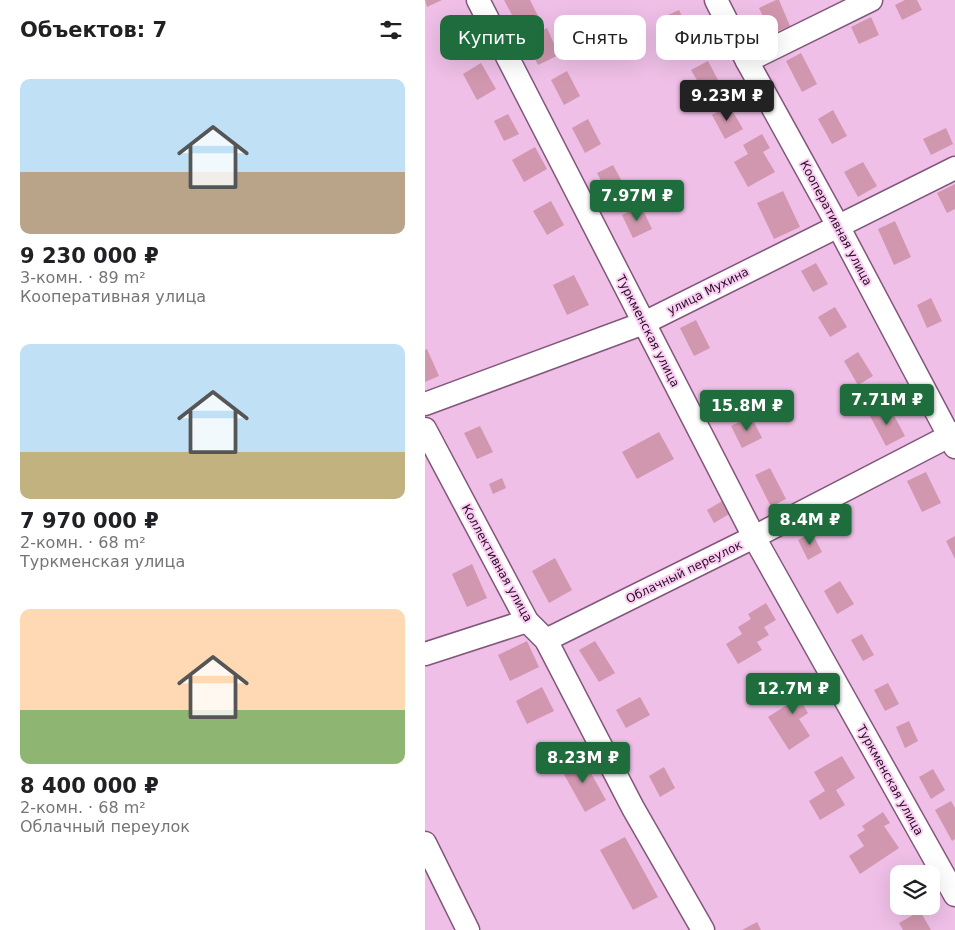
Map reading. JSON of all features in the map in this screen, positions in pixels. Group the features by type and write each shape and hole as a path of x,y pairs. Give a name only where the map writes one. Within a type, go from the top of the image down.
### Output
{"street":[{"name":"Туркменская улица","path":"478,0 754,537 955,895"},
{"name":"Кооперативная улица","path":"716,0 747,61 953,439"},
{"path":"747,61 871,0"},
{"name":"улица Мухина","path":"425,404 644,323 955,168"},
{"name":"Коллективная улица","path":"425,429 527,621 546,640 633,808 703,930"},
{"name":"Облачный переулок","path":"546,640 953,439"},
{"path":"425,654 527,621"},
{"path":"425,843 468,930"}],"building":[{"path":"425,0 442,0 427,7"},
{"path":"504,0 530,0 538,15 512,15"},
{"path":"779,0 790,26 778,31 778,15 762,15 759,8"},
{"path":"905,0 917,0 922,10 902,20 895,5"},
{"path":"679,10 681,15 668,15"},
{"path":"871,17 879,35 859,44 851,27"},
{"path":"547,28 554,44 554,57 538,65 536,60 544,60 544,30"},
{"path":"801,53 817,84 802,92 786,61"},
{"path":"708,61 718,80 702,89 691,70"},
{"path":"481,63 496,89 477,100 463,74"},
{"path":"567,71 580,96 564,105 551,80"},
{"path":"729,105 743,129 725,139 712,115"},
{"path":"833,110 847,136 832,144 818,119"},
{"path":"508,114 519,134 504,141 494,121"},
{"path":"588,119 601,144 585,153 572,128"},
{"path":"946,128 953,144 931,155 923,139"},
{"path":"762,134 770,148 763,152 775,172 748,187 734,162 748,154 743,145"},
{"path":"535,147 547,169 524,182 512,160"},
{"path":"863,162 877,186 858,197 844,172"},
{"path":"613,165 625,187 609,196 597,173"},
{"path":"955,184 955,209 947,213 937,193"},
{"path":"783,191 800,227 774,239 757,203"},
{"path":"551,201 564,225 547,235 533,211"},
{"path":"641,206 652,229 633,238 622,215"},
{"path":"895,221 911,257 894,265 878,229"},
{"path":"816,263 828,284 813,292 801,271"},
{"path":"574,275 589,305 567,315 553,285"},
{"path":"931,298 942,321 927,328 917,305"},
{"path":"835,307 847,327 830,337 818,317"},
{"path":"696,320 710,348 694,356 680,328"},
{"path":"427,349 439,376 425,382 425,350"},
{"path":"858,352 873,376 858,385 844,361"},
{"path":"889,406 905,436 886,446 870,416"},
{"path":"751,416 762,438 742,448 731,426"},
{"path":"480,426 493,452 477,459 464,433"},
{"path":"659,432 674,459 637,479 622,452"},
{"path":"770,468 786,499 771,507 755,475"},
{"path":"926,472 941,503 922,512 907,481"},
{"path":"502,478 506,488 493,494 489,484"},
{"path":"724,500 731,513 714,523 707,510"},
{"path":"812,533 822,552 808,560 798,540"},
{"path":"955,536 955,559 946,541"},
{"path":"555,558 572,590 549,603 532,571"},
{"path":"472,564 487,598 467,607 452,574"},
{"path":"840,581 854,604 837,614 824,591"},
{"path":"766,603 776,620 764,627 769,635 757,642 762,650 738,664 726,644 742,634 738,627 751,619 748,614"},
{"path":"862,634 874,655 863,661 851,640"},
{"path":"527,641 539,667 510,681 498,655"},
{"path":"595,641 615,673 599,682 579,650"},
{"path":"798,674 812,697 802,703 808,713 799,719 810,736 789,750 768,717 790,703 784,692 793,687 789,679"},
{"path":"888,683 899,704 885,711 874,690"},
{"path":"542,687 554,711 527,724 516,701"},
{"path":"640,697 650,715 626,728 616,710"},
{"path":"909,721 918,741 905,748 896,727"},
{"path":"842,756 855,778 836,790 845,805 820,820 809,801 825,791 814,772"},
{"path":"582,757 606,800 585,812 561,769"},
{"path":"664,767 675,788 660,797 649,776"},
{"path":"933,769 945,790 931,799 919,777"},
{"path":"951,801 955,808 955,839 952,841 935,810"},
{"path":"883,812 890,823 884,826 899,848 860,874 849,856 864,846 857,835 865,830 862,826"},
{"path":"625,837 658,897 633,910 600,850"},
{"path":"913,915 922,915 931,930 903,930 899,923"},
{"path":"757,922 761,930 742,930"}]}
